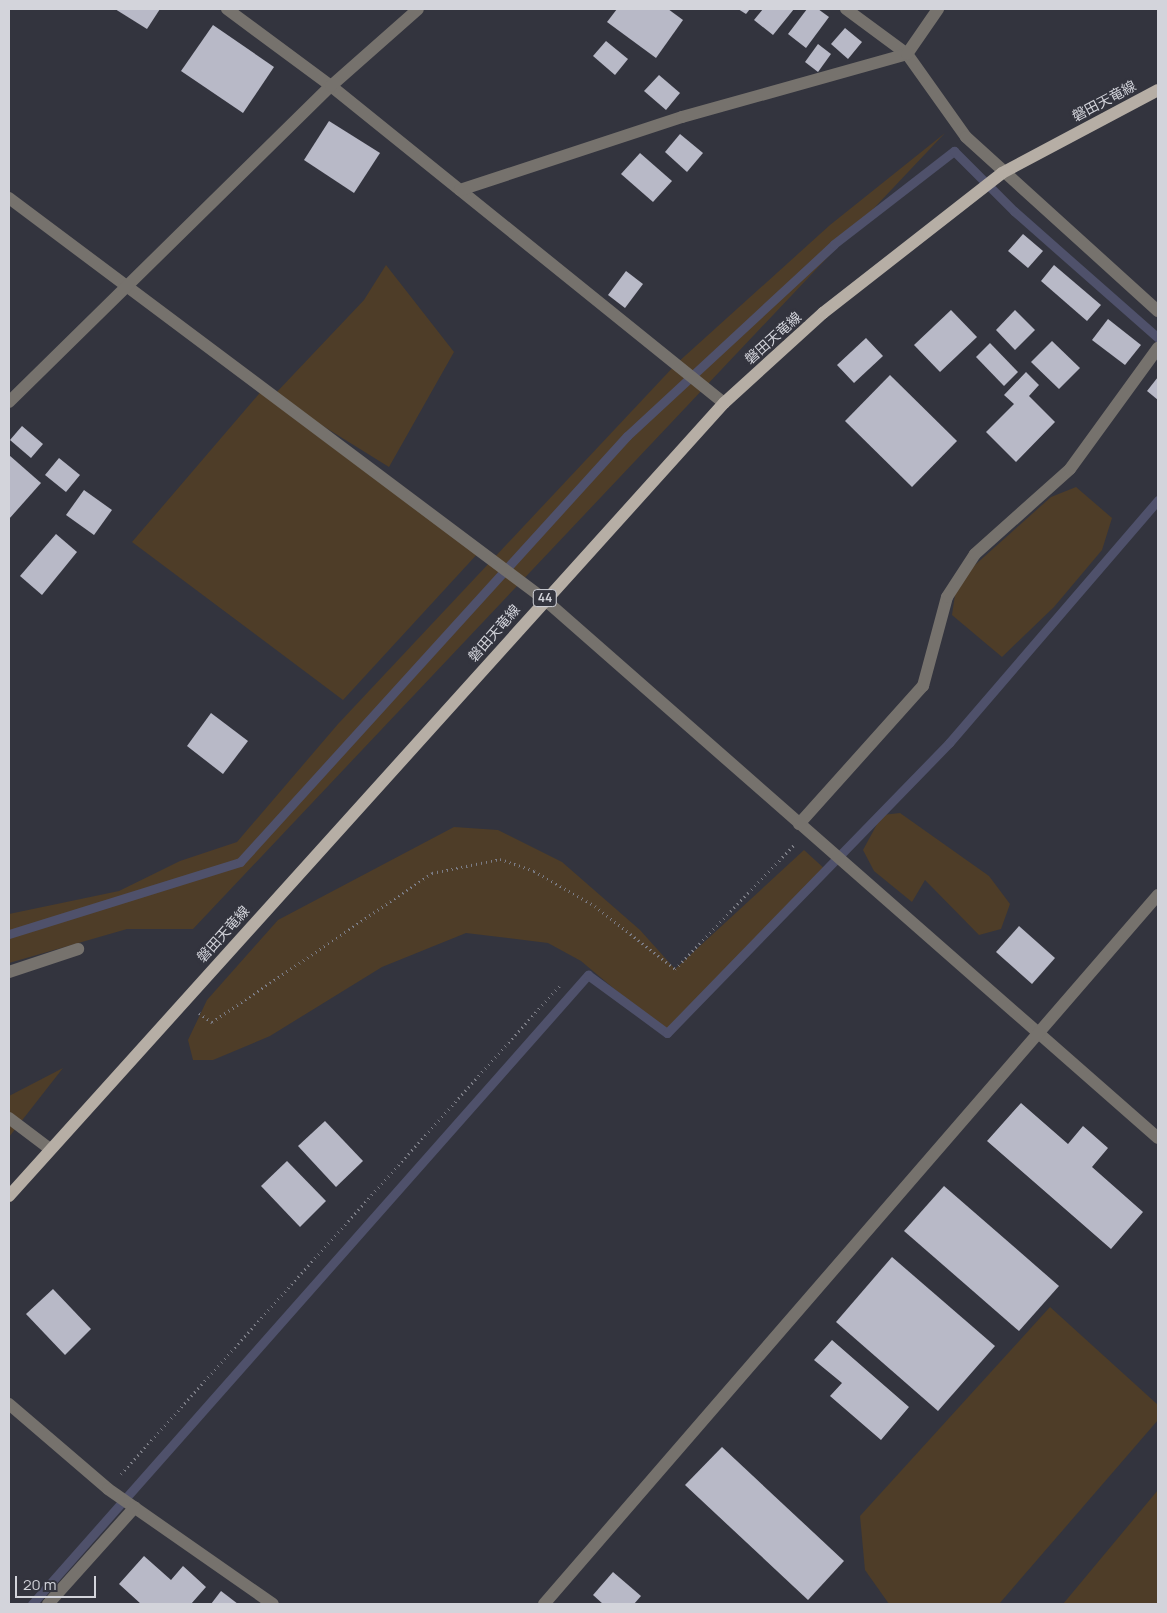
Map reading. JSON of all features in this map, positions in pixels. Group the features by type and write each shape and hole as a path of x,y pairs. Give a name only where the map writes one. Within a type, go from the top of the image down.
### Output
{"main road":[{"name":"磐田天竜線","path":"9,1196 544,599 724,403 830,306 1002,173 1158,90"}],"street":[{"path":"227,9 331,86 724,403"},
{"path":"9,402 331,86 418,9"},
{"path":"846,9 908,54 966,138 1002,173 1158,312"},
{"path":"460,190 682,117 908,54 938,9"},
{"path":"9,198 544,599 1158,1138"},
{"path":"803,827 923,686 947,597 975,554 1070,469 1158,348"},
{"path":"544,1604 1158,895"},
{"path":"9,972 78,949"},
{"path":"9,1118 50,1149"},
{"path":"9,1404 108,1489 274,1604"},
{"path":"48,1604 135,1507"}],"path":[{"path":"182,1002 212,1022 432,873 500,859 534,870 595,906 675,969 803,827"},
{"path":"108,1489 560,985"}],"shaded area":[{"path":"945,133 193,929 127,929 9,963 9,914 119,891 180,861 237,842 338,724 676,364 830,225"},
{"path":"386,265 454,352 389,467 281,400 480,551 343,700 132,542 264,388 274,395 364,300"},
{"path":"1076,487 1112,518 1102,550 1054,607 1002,657 952,615 957,581 1051,497"},
{"path":"900,813 989,876 1010,904 1001,929 979,935 925,880 912,902 874,871 863,850 882,815"},
{"path":"454,827 498,830 562,862 640,930 675,969 804,850 827,871 667,1033 581,961 548,943 466,933 382,967 270,1036 213,1060 193,1060 188,1040 207,1000 278,920"},
{"path":"63,1068 9,1137 9,1096"},
{"path":"1050,1307 1158,1405 1158,1420 999,1604 889,1604 865,1570 860,1516"},
{"path":"1158,1490 1158,1604 1063,1604"}],"building":[{"path":"115,9 160,9 147,29"},
{"path":"617,9 668,9 683,20 656,58 607,22"},
{"path":"738,9 750,9 746,14"},
{"path":"763,9 794,9 773,35 754,20"},
{"path":"807,9 818,9 829,17 806,48 788,34"},
{"path":"213,25 274,67 243,113 181,71"},
{"path":"845,28 862,42 848,59 831,44"},
{"path":"606,41 628,59 615,75 593,56"},
{"path":"818,44 831,54 818,72 805,62"},
{"path":"659,75 680,93 666,110 644,91"},
{"path":"329,121 380,153 354,193 304,160"},
{"path":"680,134 703,153 687,172 665,152"},
{"path":"640,153 672,181 653,202 621,174"},
{"path":"1023,234 1043,251 1028,268 1008,251"},
{"path":"1054,265 1101,305 1087,321 1041,281"},
{"path":"626,271 643,284 625,308 608,295"},
{"path":"951,310 977,337 940,372 914,345"},
{"path":"1015,310 1035,330 1015,350 996,330"},
{"path":"1108,319 1141,345 1125,365 1092,340"},
{"path":"866,338 883,356 854,383 837,365"},
{"path":"1052,341 1080,368 1059,389 1031,362"},
{"path":"990,343 1018,372 1004,386 976,357"},
{"path":"1026,372 1039,385 1029,396 1055,422 1016,462 986,432 1014,404 1004,395"},
{"path":"890,375 957,441 912,487 845,421"},
{"path":"1158,377 1158,400 1147,391"},
{"path":"22,426 43,444 31,458 10,440"},
{"path":"9,455 41,483 9,519"},
{"path":"59,458 80,475 66,492 45,475"},
{"path":"84,490 112,510 94,535 66,515"},
{"path":"56,534 77,552 42,595 20,576"},
{"path":"211,713 248,741 223,774 187,746"},
{"path":"1019,926 1055,958 1032,984 996,952"},
{"path":"1021,1103 1068,1144 1083,1126 1108,1148 1092,1167 1143,1212 1111,1249 987,1141"},
{"path":"325,1121 363,1161 336,1187 298,1146"},
{"path":"287,1161 326,1201 300,1227 261,1186"},
{"path":"944,1186 1059,1286 1019,1331 904,1231"},
{"path":"892,1257 995,1346 938,1411 836,1322"},
{"path":"53,1289 91,1329 65,1355 26,1314"},
{"path":"832,1340 909,1407 881,1440 830,1396 842,1383 814,1360"},
{"path":"722,1447 844,1561 808,1600 685,1485"},
{"path":"144,1556 171,1580 183,1566 206,1587 191,1604 141,1604 119,1584"},
{"path":"613,1572 641,1596 634,1604 603,1604 593,1595"},
{"path":"221,1591 238,1604 211,1604"}],"waterway":[{"path":"9,934 240,862 627,436 834,244 954,151 1014,211 1158,338"},
{"path":"32,1604 588,975 667,1033 949,743 1158,500"}]}
